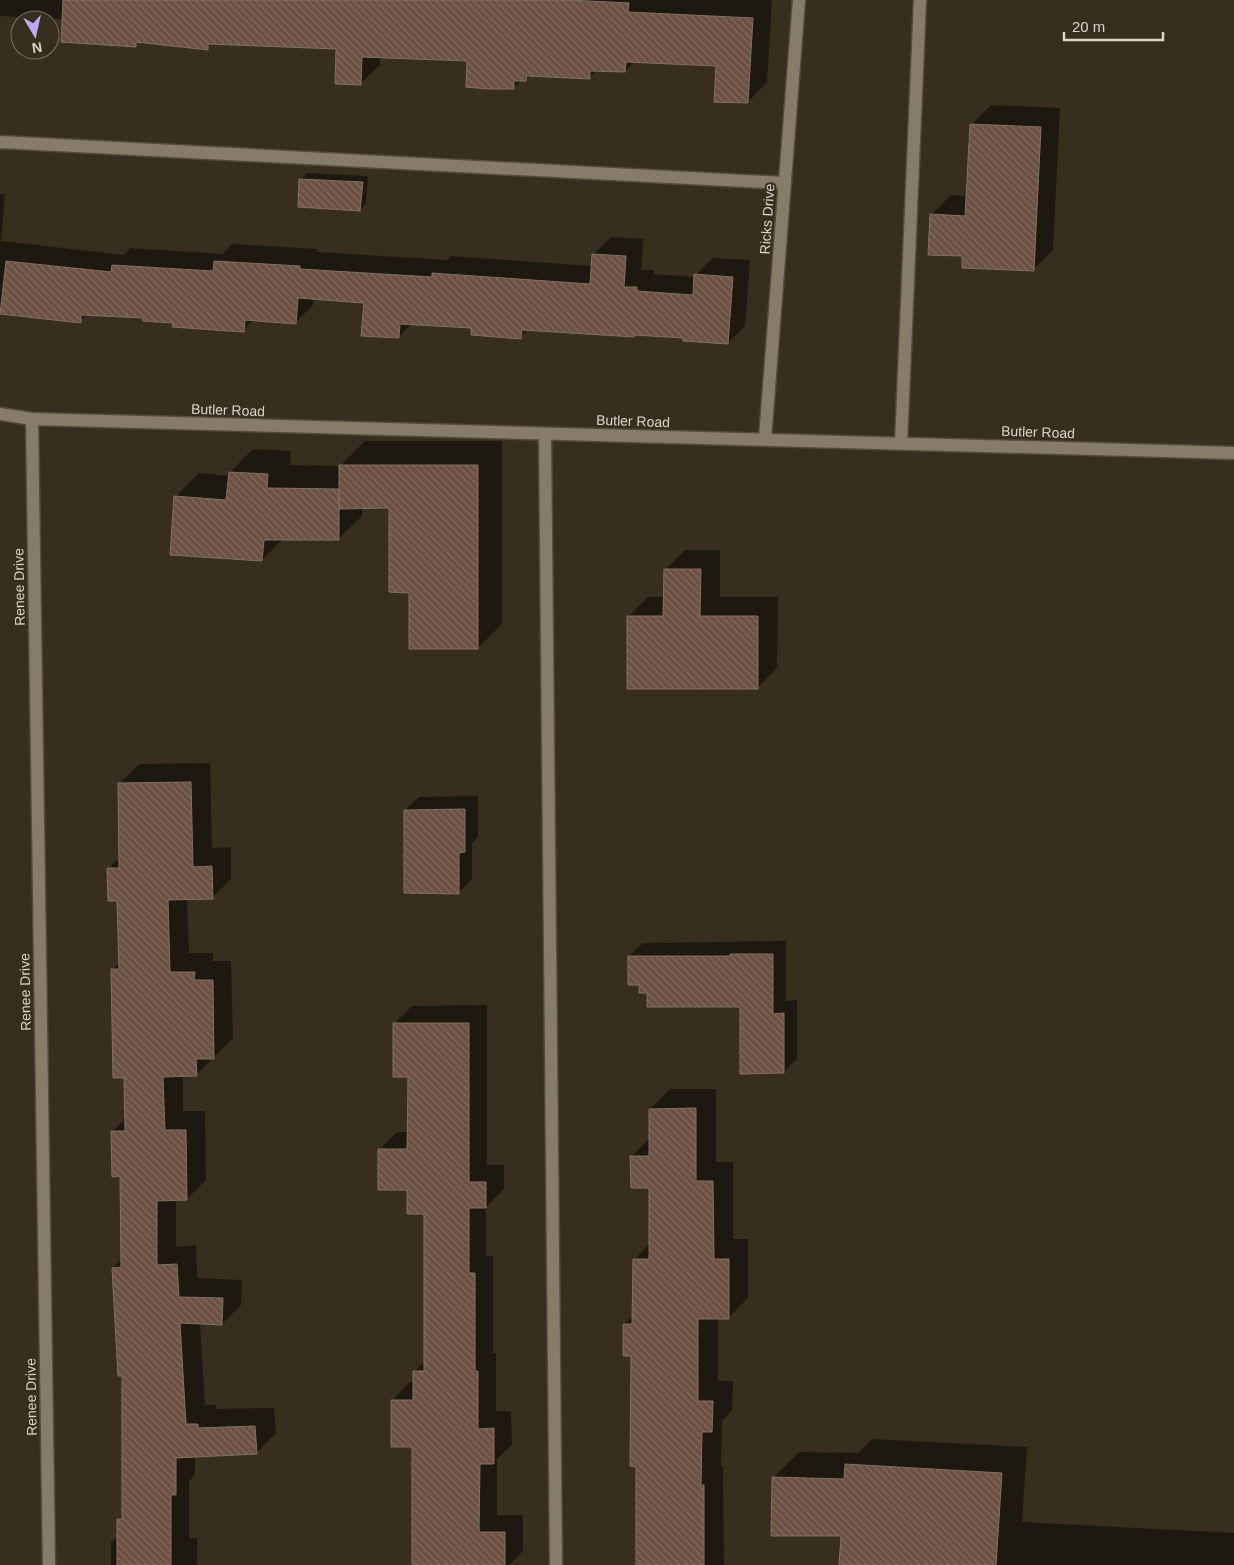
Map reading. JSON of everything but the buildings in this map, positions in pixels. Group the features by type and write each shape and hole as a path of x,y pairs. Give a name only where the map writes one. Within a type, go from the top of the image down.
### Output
{"street":[{"name":"Ricks Drive","path":"765,440 799,0"},
{"path":"901,444 920,0"},
{"path":"0,142 785,183"},
{"path":"0,414 32,419"},
{"name":"Butler Road","path":"32,419 1234,453"},
{"name":"Renee Drive","path":"32,419 49,1565"},
{"path":"546,434 556,1565"}]}
